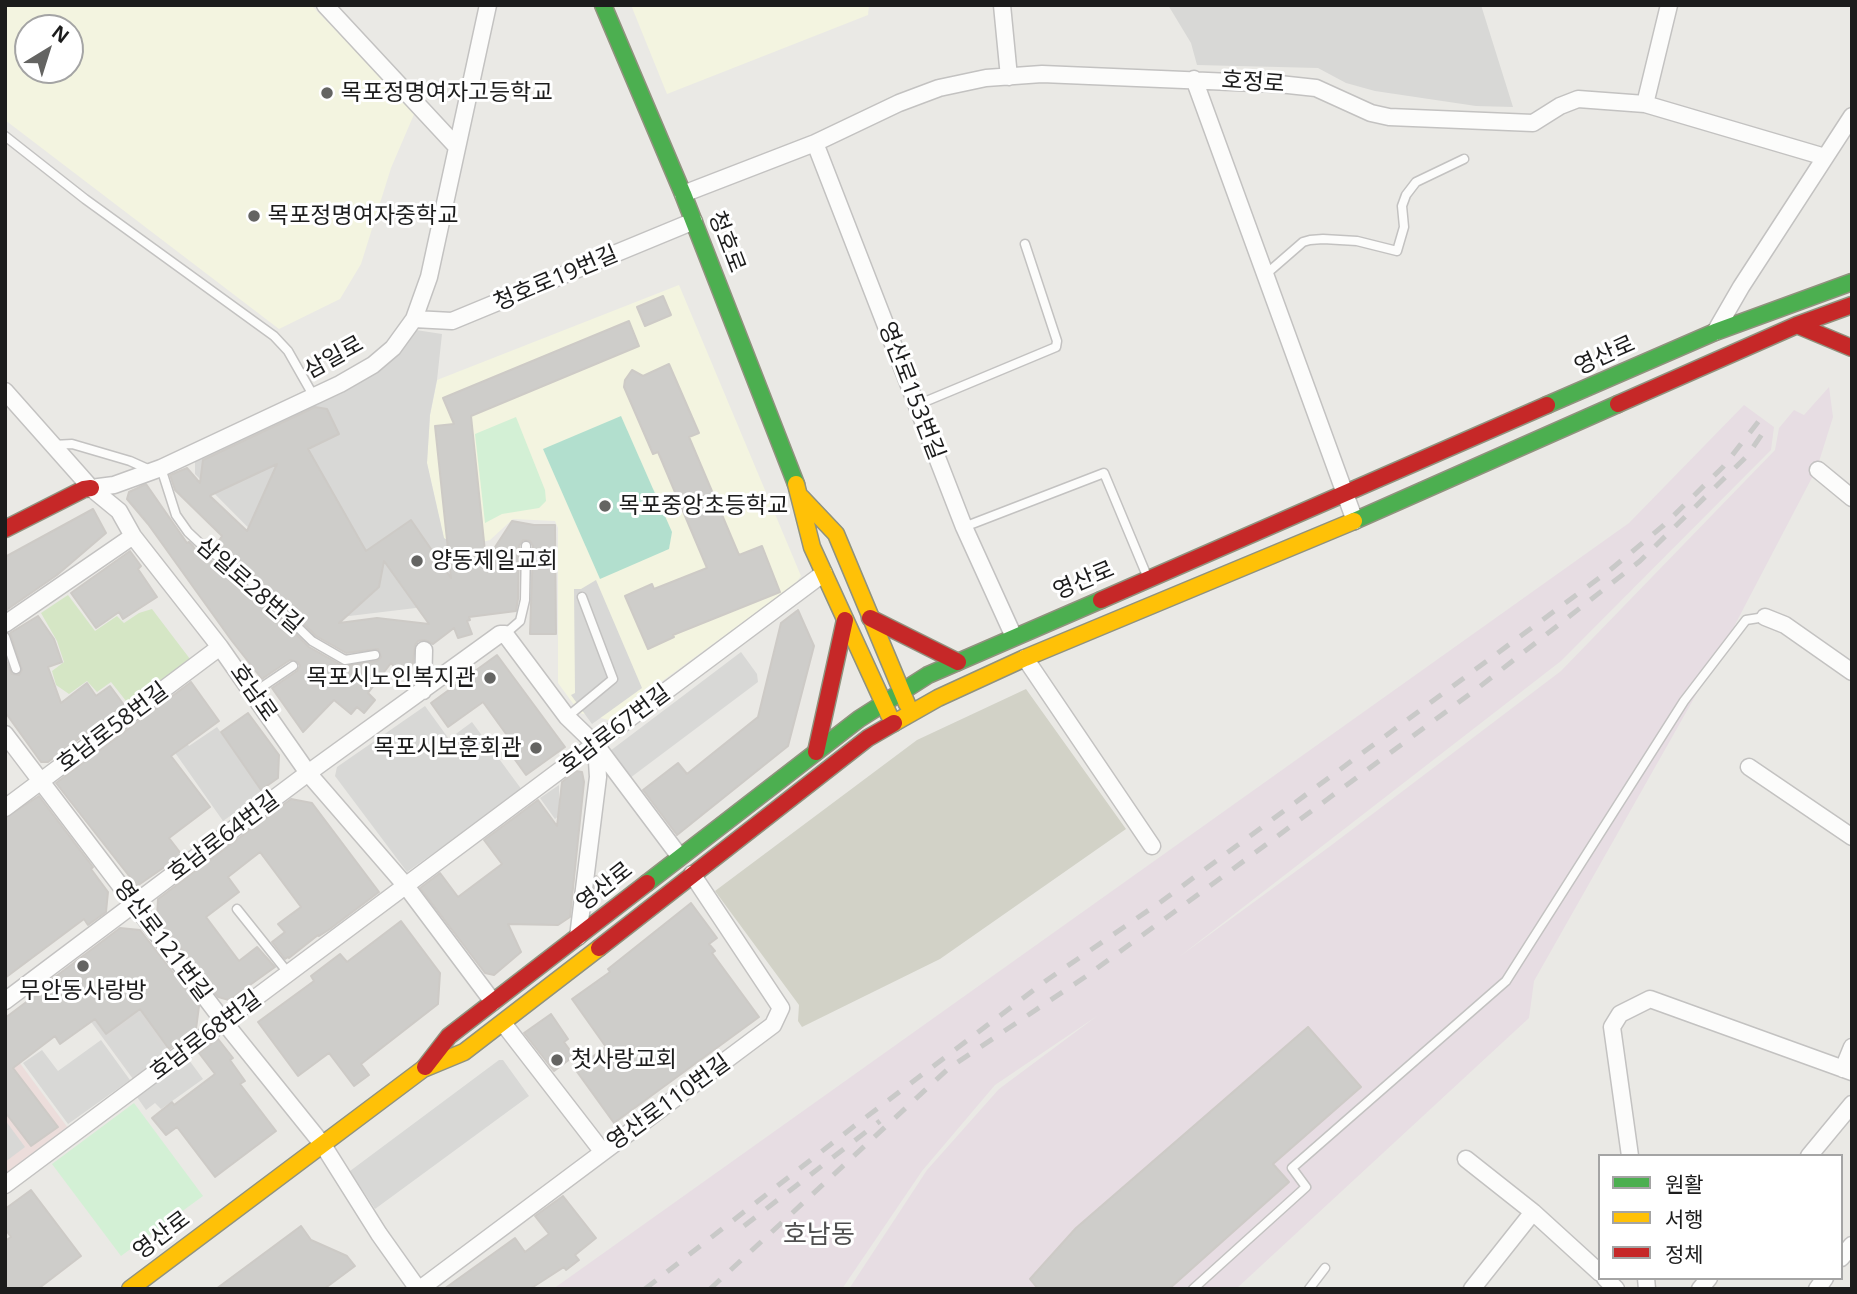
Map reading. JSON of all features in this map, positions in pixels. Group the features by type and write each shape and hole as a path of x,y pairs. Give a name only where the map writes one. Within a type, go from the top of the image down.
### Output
{"street":[{"path":"325,5 457,146"},
{"name":"삼일로","path":"5,529 84,489 114,485 157,470 340,384 373,365 393,348 414,319 429,277 488,5"},
{"name":"청호로","path":"603,5 694,220 801,497 812,547 893,724"},
{"path":"1003,5 1009,77"},
{"path":"1645,103 1669,5"},
{"name":"호정로","path":"683,194 815,143 899,103 939,88 986,78 1042,74 1194,79 1316,88 1371,113 1389,117 1533,123 1560,106 1578,99 1645,103 1825,157"},
{"path":"1194,79 1355,521"},
{"path":"1714,332 1852,116"},
{"name":"영산로153번길","path":"815,143 964,527 1014,636"},
{"name":"청호로19번길","path":"414,319 452,321 694,220"},
{"name":"영산로","path":"130,1289 423,1069 449,1036 816,752 859,719 928,675 1714,332 1852,282"},
{"name":"영산로","path":"423,1069 464,1052 868,738 938,698 1025,658 1355,521 1797,325 1852,305"},
{"path":"1797,325 1852,348"},
{"name":"호남로","path":"5,391 91,488 119,511 133,536 220,647 308,773 406,886 493,1002"},
{"path":"1818,470 1852,498"},
{"name":"청호로","path":"801,497 836,534 911,713"},
{"path":"5,624 133,536"},
{"name":"호남로67번길","path":"406,886 824,573"},
{"path":"1765,617 1785,625 1852,672"},
{"path":"870,618 958,662"},
{"path":"816,752 845,620"},
{"path":"423,691 500,634 505,634 567,718 596,745 680,857"},
{"name":"호남로58번길","path":"5,808 220,647"},
{"path":"423,691 424,650"},
{"path":"1025,658 1152,846"},
{"name":"호남로64번길","path":"5,1001 308,773 423,691"},
{"name":"영산로121번길","path":"5,734 224,1022 323,1145 379,1234 419,1289"},
{"path":"578,937 598,777 596,745"},
{"path":"1749,767 1852,838"},
{"name":"영산로110번길","path":"419,1289 773,1025 781,1008 692,874"},
{"name":"호남로68번길","path":"5,1185 406,886"},
{"path":"1630,1154 1612,1027 1620,1014 1650,999 1847,1071 1852,1047"},
{"path":"503,1023 602,1151"},
{"path":"1812,1154 1852,1104"},
{"path":"1466,1159 1533,1212 1598,1271"},
{"path":"1472,1289 1533,1212"}],"lane":[{"path":"5,136 85,199 274,337 288,351 313,395"},
{"path":"1265,275 1310,240 1357,241 1397,251 1404,227 1402,206 1406,195 1416,182 1464,159"},
{"path":"917,405 1056,346 1057,341 1025,244"},
{"path":"53,445 72,444 157,470"},
{"name":"삼일로28번길","path":"157,470 176,515 188,532 206,550 240,571 312,641 345,660 375,655"},
{"path":"964,527 1104,473 1148,579"},
{"path":"505,634 520,621 525,600 526,546"},
{"path":"567,718 613,679 582,597"},
{"path":"1193,1289 1306,1187 1292,1168 1506,982 1684,701 1746,620 1765,617"},
{"path":"5,637 16,669"},
{"path":"253,693 293,666"},
{"path":"237,909 289,974"},
{"path":"1309,1289 1325,1268"}],"shaded area":[{"name":"목포정명여자중학교","path":"5,5 311,5 415,112 391,168 361,264 340,299 279,329 5,120"},
{"path":"631,5 869,5 868,15 667,94"},
{"path":"1168,5 1481,5 1513,107 1476,106 1375,91 1346,83 1318,68 1197,65 1191,43"},
{"name":"목포중앙초등학교","path":"679,285 801,576 795,584 609,720 580,713 558,683 558,528 555,521 513,519 490,540 459,548 444,539 427,463 430,415 437,380"},
{"name":"양동제일교회","path":"416,330 442,334 430,415 427,463 444,538 459,548 462,595 424,607 341,617 333,613 195,474 195,461 391,360"},
{"path":"1829,387 1833,417 1817,468 1727,640 1534,981 1529,1018 1236,1289 849,1289 927,1170 999,1089 1097,1016 995,1085 922,1171 842,1289 553,1289 1629,523 1744,405 1774,427 1771,450 1561,661 1179,957 1561,671 1775,450 1779,428 1794,410 1804,415"},
{"path":"596,580 642,688 592,724 571,695 575,693 574,589 581,589"},
{"path":"741,652 757,674 758,682 630,778 610,751"},
{"path":"1026,689 1126,829 940,959 802,1027 798,1021 799,1005 715,891 917,740"},
{"path":"425,706 449,739 472,722 522,790 407,872 335,776 337,767"},
{"path":"217,727 263,793 223,821 164,737 176,728 189,746"},
{"path":"559,785 559,816 555,819 540,798"},
{"path":"115,976 171,1051 133,1079 78,1004"},
{"path":"139,1016 165,1052 133,1075 107,1040"},
{"path":"101,1040 130,1080 68,1124 23,1063 42,1050 58,1071"},
{"path":"5,1043 68,1128 5,1175"},
{"path":"189,1060 203,1079 161,1109 155,1103 146,1110 137,1097"},
{"path":"499,1060 503,1060 529,1096 375,1209 350,1171"},
{"path":"5,1120 25,1147 5,1162"}],"green space":[{"path":"621,416 672,532 669,549 600,579 543,449"},
{"path":"516,417 545,490 546,501 539,508 502,514 485,523 475,434"},
{"path":"68,595 95,631 117,616 124,623 139,613 152,609 190,659 130,706 111,682 97,692 87,681 69,694 56,685 52,671 64,662 57,641 41,613"},
{"path":"134,1103 203,1196 121,1256 52,1164"}],"building":[{"path":"663,296 671,315 645,326 637,307"},
{"path":"629,321 639,346 471,416 486,561 512,521 555,525 556,634 530,634 533,546 530,541 523,540 519,546 516,611 469,617 470,620 467,621 472,634 458,638 454,628 433,644 425,640 418,641 409,672 403,678 391,663 368,693 375,700 364,713 357,707 351,714 334,700 303,732 272,688 297,671 300,666 298,662 290,660 262,679 127,499 129,492 146,484 187,543 193,546 205,562 207,558 236,576 309,647 343,666 377,661 381,657 378,649 346,653 316,636 244,566 215,547 222,536 175,490 170,475 187,468 200,483 203,460 315,407 327,409 339,434 308,449 366,551 411,520 451,578 435,426 454,424 443,398","holes":["277,464 247,531 210,496 211,495","384,561 429,624 377,618 339,623 379,587"]},
{"path":"669,364 699,433 689,437 739,555 762,546 780,592 673,635 674,637 648,649 625,596 652,584 654,589 707,568 658,452 653,454 624,387 632,370 643,376"},
{"path":"93,509 106,533 57,575 5,611 5,557"},
{"path":"130,551 141,566 138,569 157,597 123,619 119,612 96,628 71,593"},
{"path":"798,610 814,646 788,746 677,835 643,790 678,763 687,774 758,717 781,623"},
{"path":"38,616 54,639 62,662 48,667 61,703 87,683 96,696 110,686 124,705 48,762 41,762 5,712 5,658 12,674 19,675 22,670 10,633"},
{"name":"목포시노인복지관","path":"497,655 565,747 526,775 508,750 514,745 483,702 448,727 431,703"},
{"path":"191,682 219,721 171,756 210,807 169,838 182,855 137,886 56,783"},
{"path":"248,713 279,755 278,778 261,790 221,732"},
{"path":"576,771 582,772 584,782 570,917 558,925 508,924 521,952 494,975 485,973 420,888 440,873 458,897 502,864 484,840 538,800 557,826 562,782"},
{"path":"39,796 93,867 91,869 108,892 106,912 88,925 84,919 5,978 5,818"},
{"path":"291,799 312,803 379,892 285,959 272,942 285,932 278,924 301,907 260,852 228,877 239,892 206,917 239,961 257,947 275,967 229,1000 218,997 157,917 158,899"},
{"path":"596,876 606,887 593,898"},
{"path":"691,903 717,938 709,944 715,951 712,953 759,1017 614,1123 575,1069 606,1047 572,999 610,972 608,969"},
{"path":"401,921 440,973 438,1004 361,1064 369,1075 354,1086 329,1053 298,1076 258,1022 314,981 311,976 340,954 347,962"},
{"path":"120,928 140,930 199,1006 196,1029 169,1049 140,1009 106,1034 95,1019 60,1044 55,1036 13,1068 58,1127 31,1146 5,1112 5,1018 29,1000 27,998"},
{"path":"551,1014 568,1039 564,1042 574,1056 554,1071 524,1033"},
{"path":"1308,1027 1361,1087 1273,1164 1289,1182 1169,1289 1038,1289 1030,1279 1076,1228"},
{"path":"218,1039 233,1058 230,1060 245,1081 240,1084 276,1131 215,1177 177,1127 166,1135 152,1118 215,1074 199,1053"},
{"path":"31,1190 81,1256 38,1289 5,1289 5,1241 11,1237 5,1229 5,1209"},
{"path":"563,1196 596,1238 575,1255 579,1260 530,1289 444,1289 515,1238 525,1252 549,1234 535,1216"},
{"path":"301,1226 311,1240 347,1256 355,1266 324,1289 216,1289"}],"railway":[{"path":"645,1289 1047,980 1162,901 1610,570 1664,525 1723,467 1762,417"},
{"path":"710,1289 949,1068 1085,977 1237,866 1478,688 1640,561 1747,456 1769,424"},
{"path":"744,1226 880,1121"}],"traffic: fast":[{"path":"603,5 683,194 796,484"},
{"path":"1547,405 1715,332 1852,282"},
{"path":"1354,521 1618,404"},
{"path":"647,883 859,719 928,675 1101,600"}],"traffic: slow":[{"path":"796,484 812,547 889,715"},
{"path":"801,497 836,534 907,704"},
{"path":"894,723 938,698 1025,658 1354,521"},
{"path":"130,1289 423,1069 464,1052 599,948"}],"traffic: jam":[{"path":"1618,404 1797,325 1852,305"},
{"path":"1797,325 1852,348"},
{"path":"1101,600 1547,405"},
{"path":"5,529 84,489 91,488"},
{"path":"870,618 958,662"},
{"path":"816,752 845,620"},
{"path":"599,948 868,738 894,723"},
{"path":"425,1067 449,1036 647,883"}],"place":[{"name":"목포정명여자고등학교","path":"327,93"},
{"name":"목포정명여자중학교","path":"254,216"},
{"name":"목포중앙초등학교","path":"605,506"},
{"name":"양동제일교회","path":"417,561"},
{"name":"목포시노인복지관","path":"490,678"},
{"name":"목포시보훈회관","path":"536,748"},
{"name":"무안동사랑방","path":"83,966"},
{"name":"첫사랑교회","path":"557,1060"}],"district":[{"name":"호남동","path":"819,1236"}]}
